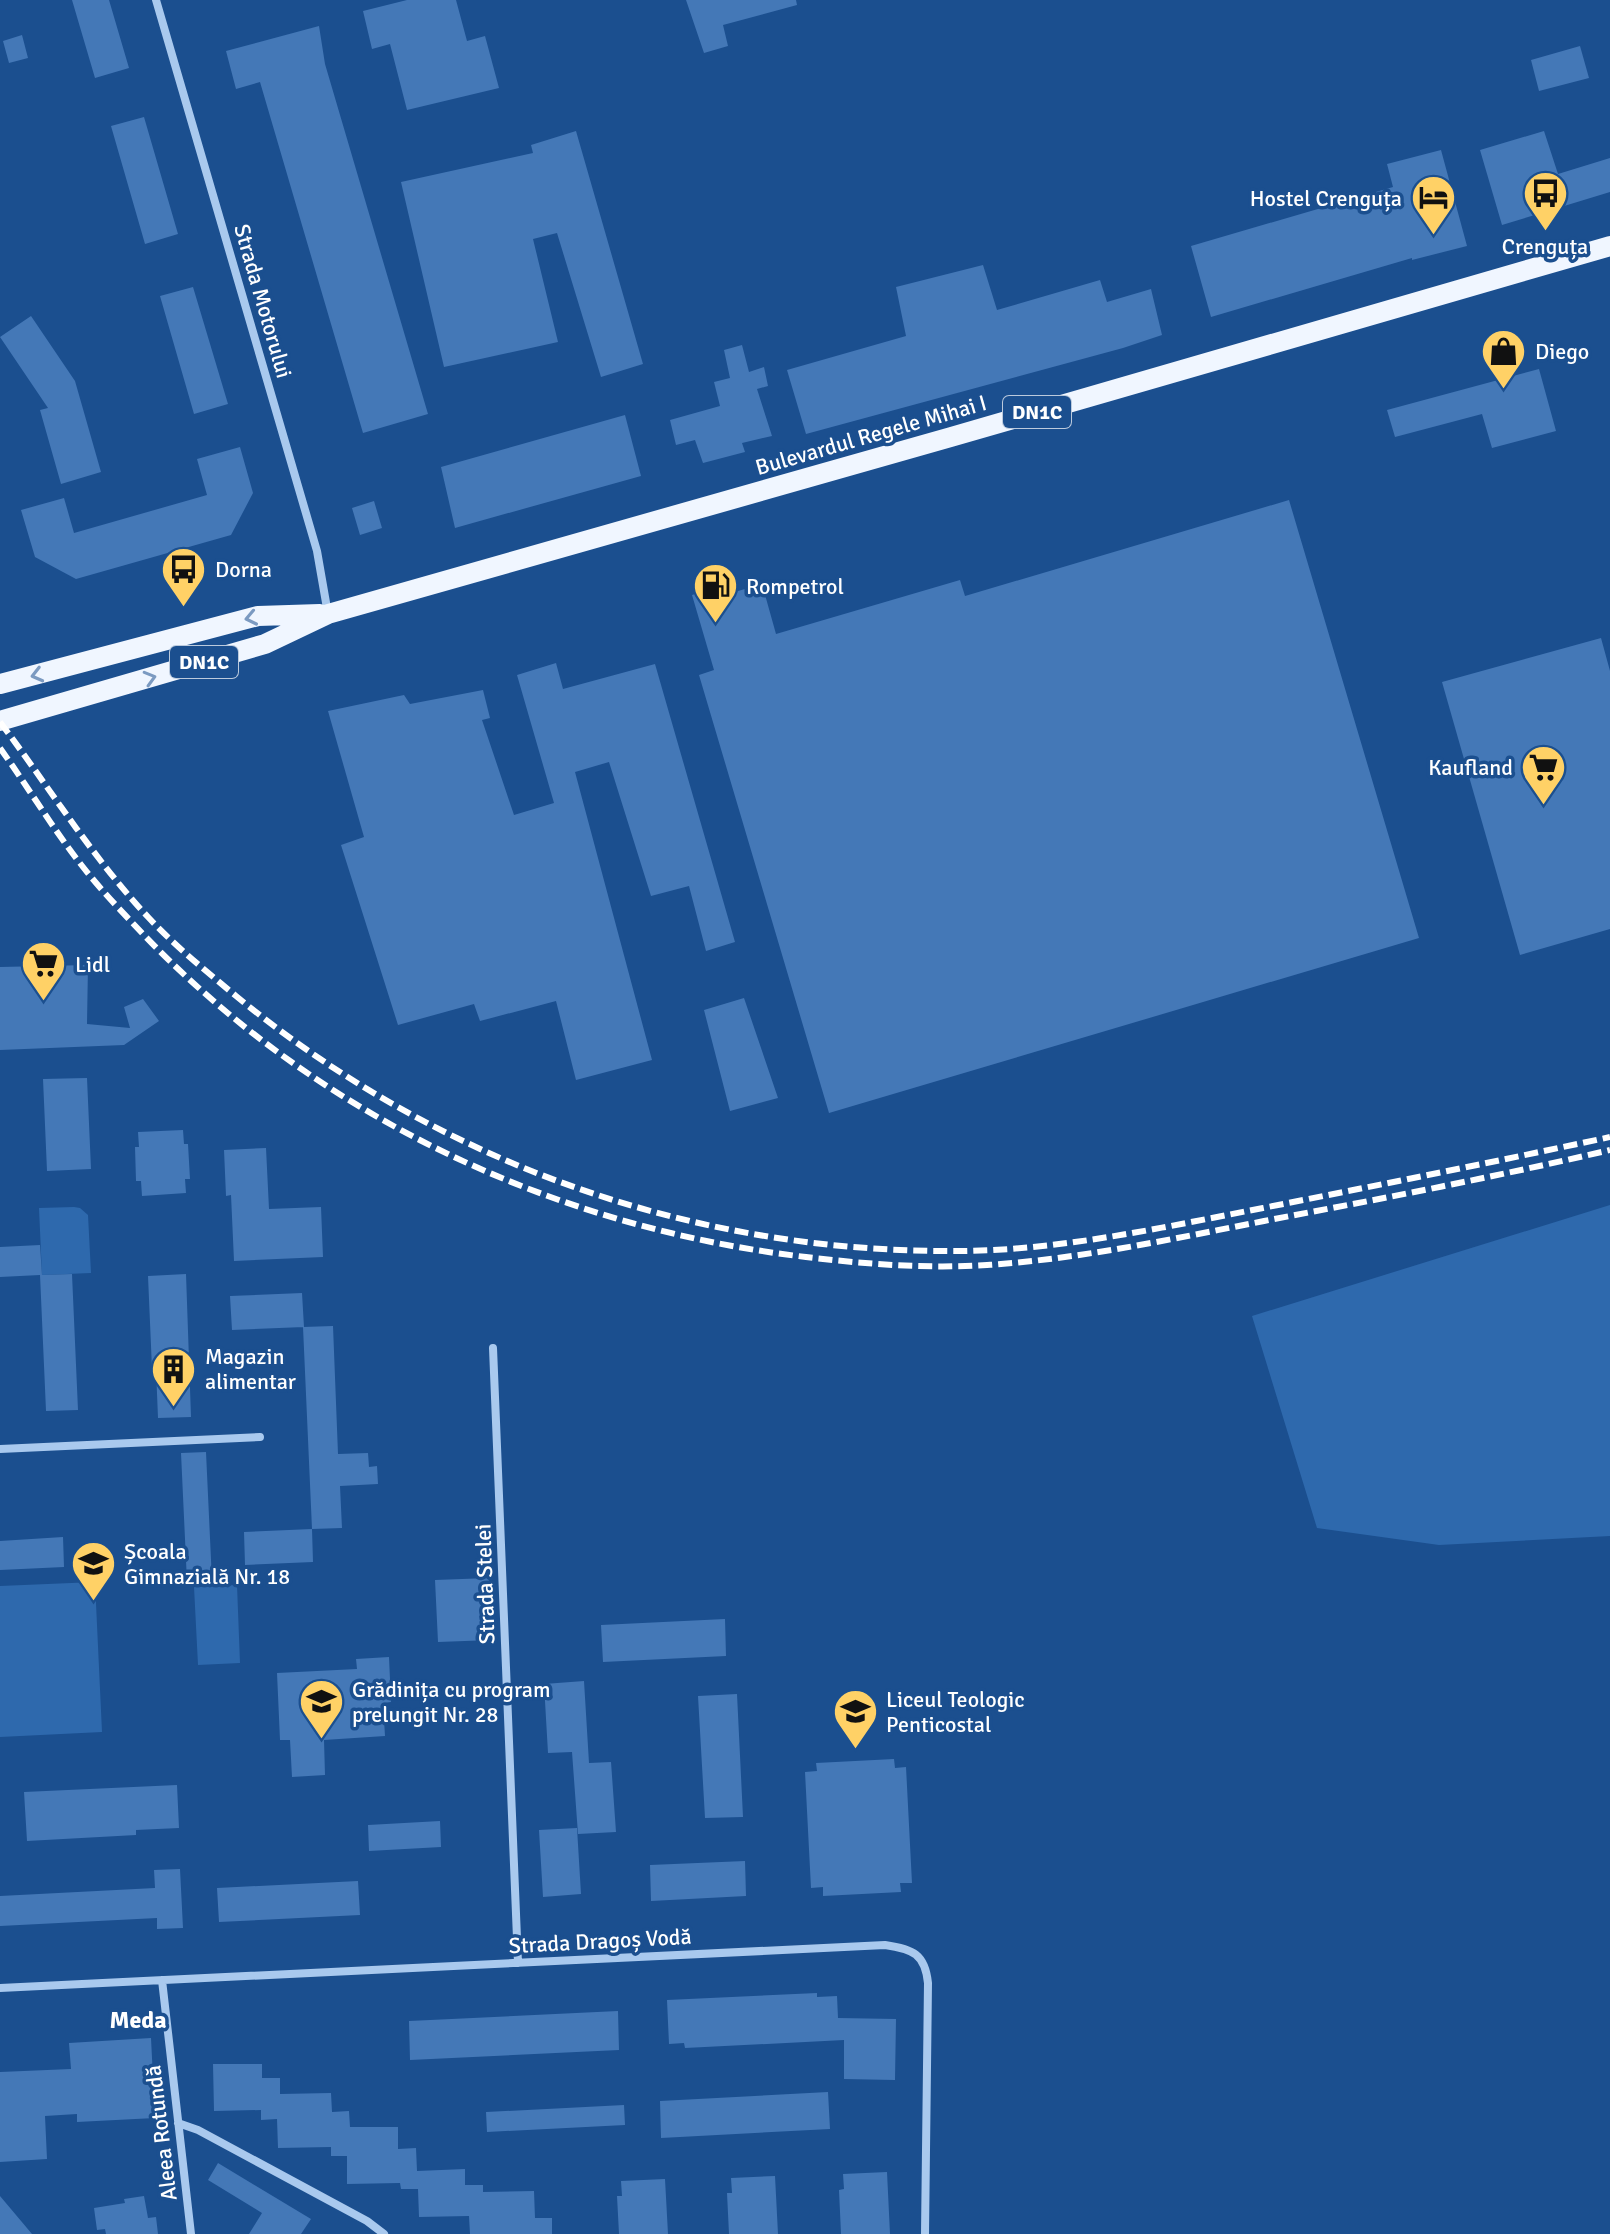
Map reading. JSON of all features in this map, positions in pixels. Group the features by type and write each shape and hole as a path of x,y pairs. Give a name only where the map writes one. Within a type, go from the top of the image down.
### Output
{"main road":[{"name":"Bulevardul Regele Mihai I","path":"0,721 265,644 328,614 1610,246"},
{"name":"Bulevardul Regele Mihai I","path":"0,684 258,616 328,614"}],"street":[{"name":"Strada Motorului","path":"156,0 317,551 328,614"},
{"name":"Strada Stelei","path":"493,1348 518,1963"},
{"path":"0,1449 260,1437"},
{"name":"Strada Dragoș Vodă","path":"0,1988 885,1945 902,1947 918,1955 926,1967 928,1983 925,2234"},
{"name":"Aleea Rotundă","path":"162,1980 191,2234"},
{"path":"178,2123 198,2130 289,2178 367,2221 384,2234"}],"shaded area":[{"path":"1610,1205 1610,1536 1439,1545 1317,1528 1252,1316"},
{"path":"74,1207 88,1215 91,1273 42,1275 39,1208"},
{"path":"95,1582 102,1732 0,1737 0,1586"},
{"path":"237,1585 240,1663 198,1665 194,1587"}],"building":[{"path":"72,0 109,0 129,68 95,78"},
{"path":"407,0 456,0 467,41 485,36 499,88 407,110 390,44 372,49 363,11"},
{"path":"686,0 796,0 797,5 723,25 728,46 704,53"},
{"path":"319,26 325,64 428,414 363,433 260,82 236,89 226,51"},
{"path":"22,35 28,58 9,63 3,41"},
{"path":"1580,46 1589,78 1539,91 1531,60"},
{"path":"144,117 178,234 145,244 111,126"},
{"path":"576,131 643,364 601,377 557,233 533,239 558,342 444,367 401,182 533,153 531,145"},
{"path":"1544,131 1558,174 1610,158 1610,192 1502,225 1480,150"},
{"path":"1441,150 1467,246 1412,258 1211,317 1191,246 1393,187 1387,164"},
{"path":"983,265 997,310 1100,280 1107,302 1151,289 1162,335 806,434 787,370 906,336 896,287"},
{"path":"193,287 228,404 194,414 160,296"},
{"path":"31,316 75,381 101,472 61,484 40,410 48,408 0,337"},
{"path":"742,345 749,372 764,367 768,386 757,389 772,436 742,443 745,452 703,463 695,440 676,445 670,420 720,406 714,382 730,378 724,350"},
{"name":"Diego","path":"1539,369 1556,431 1492,448 1482,414 1395,437 1387,410"},
{"path":"625,415 641,476 455,528 441,467"},
{"path":"240,447 253,493 231,535 76,579 35,557 21,510 64,498 74,533 207,495 197,459"},
{"path":"1289,500 1419,938 829,1113 699,675 714,670 692,595 718,587 721,596 762,584 776,634 960,580 965,596"},
{"path":"374,501 382,528 360,535 352,508"},
{"name":"Kaufland","path":"1601,638 1610,671 1610,929 1520,955 1442,682"},
{"path":"556,663 563,689 655,664 735,942 706,951 689,886 651,896 609,762 575,772 652,1060 576,1080 556,1001 480,1021 474,1004 398,1025 341,845 364,837 328,711 404,695 410,704 483,690 490,718 482,720 514,815 554,803 517,675"},
{"name":"Lidl","path":"88,965 87,1024 130,1028 124,1007 143,999 159,1021 124,1045 0,1050 0,967"},
{"path":"744,998 778,1098 730,1111 704,1010"},
{"path":"87,1078 91,1169 47,1171 43,1079"},
{"path":"183,1130 184,1144 188,1144 190,1179 185,1179 186,1193 142,1196 141,1181 136,1181 138,1132"},
{"path":"266,1148 269,1209 321,1207 323,1257 234,1261 231,1195 226,1196 224,1150"},
{"path":"40,1245 42,1275 72,1274 78,1410 46,1411 40,1275 0,1277 0,1247"},
{"path":"186,1274 191,1417 158,1418 156,1369 152,1369 148,1276"},
{"path":"302,1293 304,1327 232,1330 230,1296"},
{"path":"333,1326 338,1454 368,1453 369,1467 377,1466 378,1484 340,1486 342,1528 312,1529 303,1327"},
{"path":"206,1452 212,1581 187,1582 181,1453"},
{"path":"312,1529 313,1562 245,1565 244,1532"},
{"path":"63,1537 64,1567 0,1570 0,1541"},
{"path":"489,1578 492,1640 438,1642 435,1580"},
{"path":"725,1619 726,1656 603,1662 601,1625"},
{"path":"389,1657 391,1702 383,1703 385,1736 324,1740 325,1775 292,1777 290,1740 280,1740 277,1673 357,1669 356,1659"},
{"path":"584,1681 589,1763 611,1762 616,1832 578,1834 572,1752 548,1753 544,1684"},
{"path":"737,1694 743,1817 705,1818 698,1696"},
{"path":"894,1759 895,1768 906,1767 912,1883 900,1883 901,1892 823,1896 823,1887 811,1888 805,1772 817,1771 816,1763"},
{"path":"177,1785 179,1828 136,1830 136,1835 27,1841 24,1792"},
{"path":"440,1821 441,1847 369,1851 368,1825"},
{"path":"577,1828 581,1894 543,1897 539,1830"},
{"path":"745,1861 746,1896 651,1901 650,1865"},
{"path":"180,1869 183,1928 157,1929 157,1918 0,1926 0,1896 155,1888 154,1870"},
{"path":"358,1881 360,1915 219,1922 217,1888"},
{"path":"817,1993 817,1997 837,1996 838,2018 896,2019 895,2080 844,2079 844,2040 685,2048 684,2043 669,2044 667,2000"},
{"path":"618,2011 619,2050 410,2060 409,2021"},
{"path":"151,2038 155,2118 77,2122 77,2114 45,2116 47,2159 0,2162 0,2072 71,2069 69,2043"},
{"path":"213,2064 262,2064 262,2078 280,2078 280,2094 331,2093 332,2112 349,2111 350,2127 398,2127 398,2149 416,2148 417,2171 465,2169 465,2185 483,2185 483,2192 534,2191 535,2218 552,2218 552,2234 470,2234 469,2216 419,2217 418,2189 401,2189 400,2183 347,2184 347,2156 331,2156 331,2147 278,2148 277,2119 261,2120 261,2110 214,2111"},
{"path":"828,2092 830,2129 661,2138 660,2101"},
{"path":"624,2105 625,2125 487,2132 486,2112"},
{"path":"218,2163 311,2219 301,2234 249,2234 262,2213 208,2180"},
{"path":"887,2172 890,2234 841,2234 839,2190 844,2189 843,2174"},
{"path":"775,2176 778,2234 729,2234 727,2193 732,2193 731,2178"},
{"path":"665,2179 668,2234 619,2234 617,2196 622,2196 621,2181"},
{"path":"0,2196 32,2234 0,2234"},
{"path":"144,2196 148,2218 156,2217 158,2234 106,2234 105,2229 97,2230 94,2208"}],"railway":[{"path":"0,722 89,846 148,917 236,996 313,1054 395,1105 481,1149 570,1185 661,1214 755,1234 851,1247 948,1251 1027,1248 1185,1223 1610,1137"},
{"path":"0,748 72,853 120,910 211,999 285,1058 364,1109 446,1153 533,1190 622,1220 713,1242 806,1257 896,1265 987,1265 1057,1258 1160,1241 1610,1150"}],"place":[{"name":"Crenguța","path":"1545,232"},
{"name":"Hostel Crenguța","path":"1433,237"},
{"name":"Diego","path":"1504,390"},
{"name":"Dorna","path":"184,608"},
{"name":"Rompetrol","path":"715,625"},
{"name":"Kaufland","path":"1544,806"},
{"name":"Lidl","path":"44,1003"},
{"name":"Magazin alimentar","path":"174,1408"},
{"name":"Școala Gimnazială Nr. 18","path":"93,1603"},
{"name":"Grădinița cu program prelungit Nr. 28","path":"321,1741"},
{"name":"Liceul Teologic Penticostal","path":"855,1751"}],"district":[{"name":"Meda","path":"138,2020"}]}
